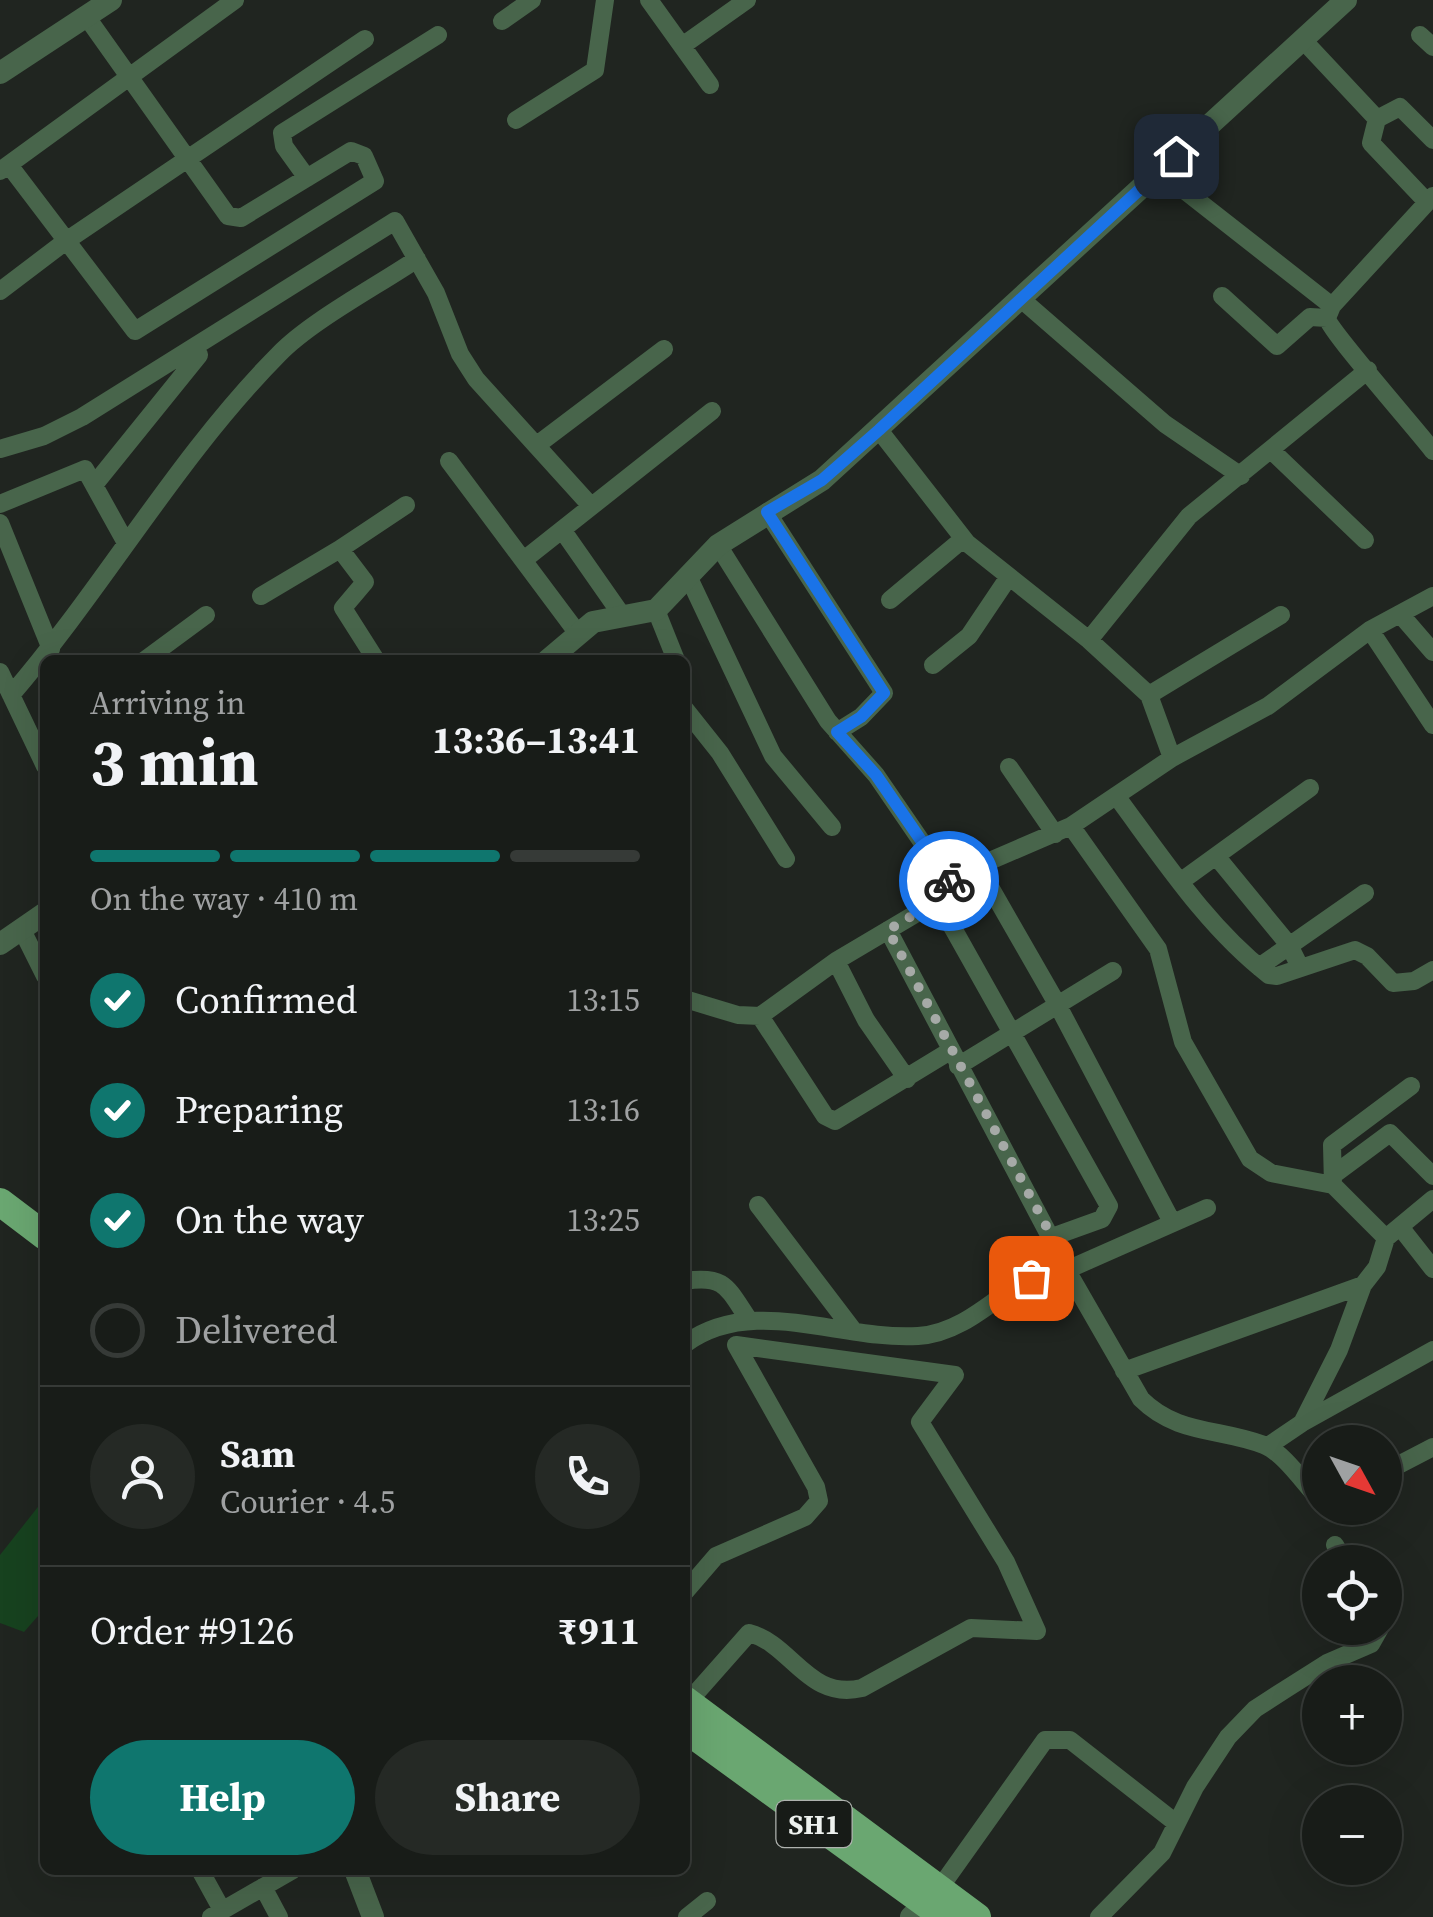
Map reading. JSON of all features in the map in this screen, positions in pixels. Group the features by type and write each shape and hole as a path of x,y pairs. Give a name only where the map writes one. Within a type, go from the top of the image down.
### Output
{"main road":[{"path":"0,1178 40,1208"},
{"path":"0,1202 40,1232"},
{"name":"SH1","path":"690,1713 931,1907 977,1917"}],"street":[{"path":"0,73 111,0"},
{"path":"86,16 132,76 234,220 357,151 375,181 138,331 128,326 66,241 4,168 132,76 234,0"},
{"path":"502,21 532,0"},
{"path":"516,120 595,70 605,0"},
{"path":"674,0 654,6 710,85"},
{"path":"682,46 747,0"},
{"path":"554,655 593,622 621,614 642,616 656,610 718,545 822,480 1346,0"},
{"path":"307,178 284,146 282,133 438,34"},
{"path":"0,291 66,241 365,39"},
{"path":"1302,39 1377,118"},
{"path":"1377,118 1400,107 1433,140"},
{"path":"1222,296 1277,346 1310,317 1330,312 1430,199 1372,143 1377,118"},
{"path":"1161,172 1330,312 1334,336 1368,370 1433,451"},
{"path":"0,448 44,436 82,417 395,221 476,379 591,506"},
{"path":"45,655 164,490 280,352 416,259"},
{"path":"1020,298 1165,424 1241,476"},
{"path":"536,444 664,349"},
{"path":"94,485 199,355"},
{"path":"1089,640 1190,516 1368,370"},
{"path":"525,559 712,411"},
{"path":"879,430 963,539 1089,640 1149,695 1172,758"},
{"path":"1272,451 1365,540"},
{"path":"449,461 579,635"},
{"path":"0,504 85,469 126,544"},
{"path":"261,596 406,505"},
{"path":"767,512 884,693 861,717 837,732"},
{"path":"0,523 51,648"},
{"path":"562,530 621,614"},
{"path":"890,600 963,539"},
{"path":"718,545 837,732 876,775 950,883"},
{"path":"340,549 365,582 343,608 373,655"},
{"path":"689,578 773,756 832,827"},
{"path":"933,665 969,636 1008,578"},
{"path":"690,1001 738,1015 760,1016 836,961 936,898 950,883 978,866 1063,830 1172,758 1268,706 1370,630 1433,596"},
{"path":"656,610 674,655"},
{"path":"1149,695 1282,614"},
{"path":"152,655 206,615"},
{"path":"1401,615 1433,652"},
{"path":"1370,630 1433,724"},
{"path":"11,695 40,661"},
{"path":"0,672 38,738"},
{"path":"690,715 720,754 786,859"},
{"path":"1009,767 1158,949 1188,1054 1250,1159 1271,1173 1332,1181 1433,1269"},
{"path":"1180,882 1310,788"},
{"path":"1117,797 1180,882 1259,967 1273,976 1355,950 1367,956 1394,983 1414,981 1433,970"},
{"path":"1216,856 1290,946 1300,968"},
{"path":"978,866 1056,1002 1172,1222"},
{"path":"1259,967 1365,893"},
{"path":"936,898 1109,1206 1102,1218 1052,1237"},
{"path":"0,944 40,917"},
{"path":"22,930 40,966"},
{"path":"888,930 954,1059 1141,1400 1166,1421 1268,1446 1302,1481"},
{"path":"836,961 866,1020 907,1079"},
{"path":"760,1016 829,1120 840,1119 907,1079 1012,1030 1113,971"},
{"path":"1332,1181 1332,1146 1412,1086"},
{"path":"1332,1181 1390,1134 1433,1176"},
{"path":"1302,1423 1339,1350 1363,1285 1394,1233 1433,1200"},
{"path":"758,1205 853,1330"},
{"path":"690,1341 716,1326 747,1318 897,1336 934,1334 1065,1265 1207,1208"},
{"path":"690,1280 708,1277 720,1282 747,1318"},
{"path":"1124,1371 1363,1285"},
{"path":"690,1586 716,1556 806,1517 819,1501 816,1486 736,1345 955,1375 920,1422 1006,1562 1037,1630 972,1628 862,1688 846,1690 820,1685 748,1633 690,1705"},
{"path":"1268,1446 1433,1350"},
{"path":"1402,1463 1433,1447"},
{"path":"1099,1917 1151,1868 1211,1762 1255,1709 1327,1664 1369,1645"},
{"path":"931,1907 1034,1750 1045,1740 1070,1740 1176,1823"},
{"path":"202,1875 216,1913 283,1875"},
{"path":"358,1875 372,1917"},
{"path":"263,1887 280,1917"},
{"path":"686,1917 707,1901"}],"green space":[{"path":"40,1504 40,1614 24,1632 0,1623 0,1555"}],"way so far":[{"path":"949,881 922,910 888,930 1052,1237 1061,1260 1031,1278"}],"route":[{"path":"949,881 876,775 837,732 861,717 884,693 767,512 822,480 1176,156"}]}
